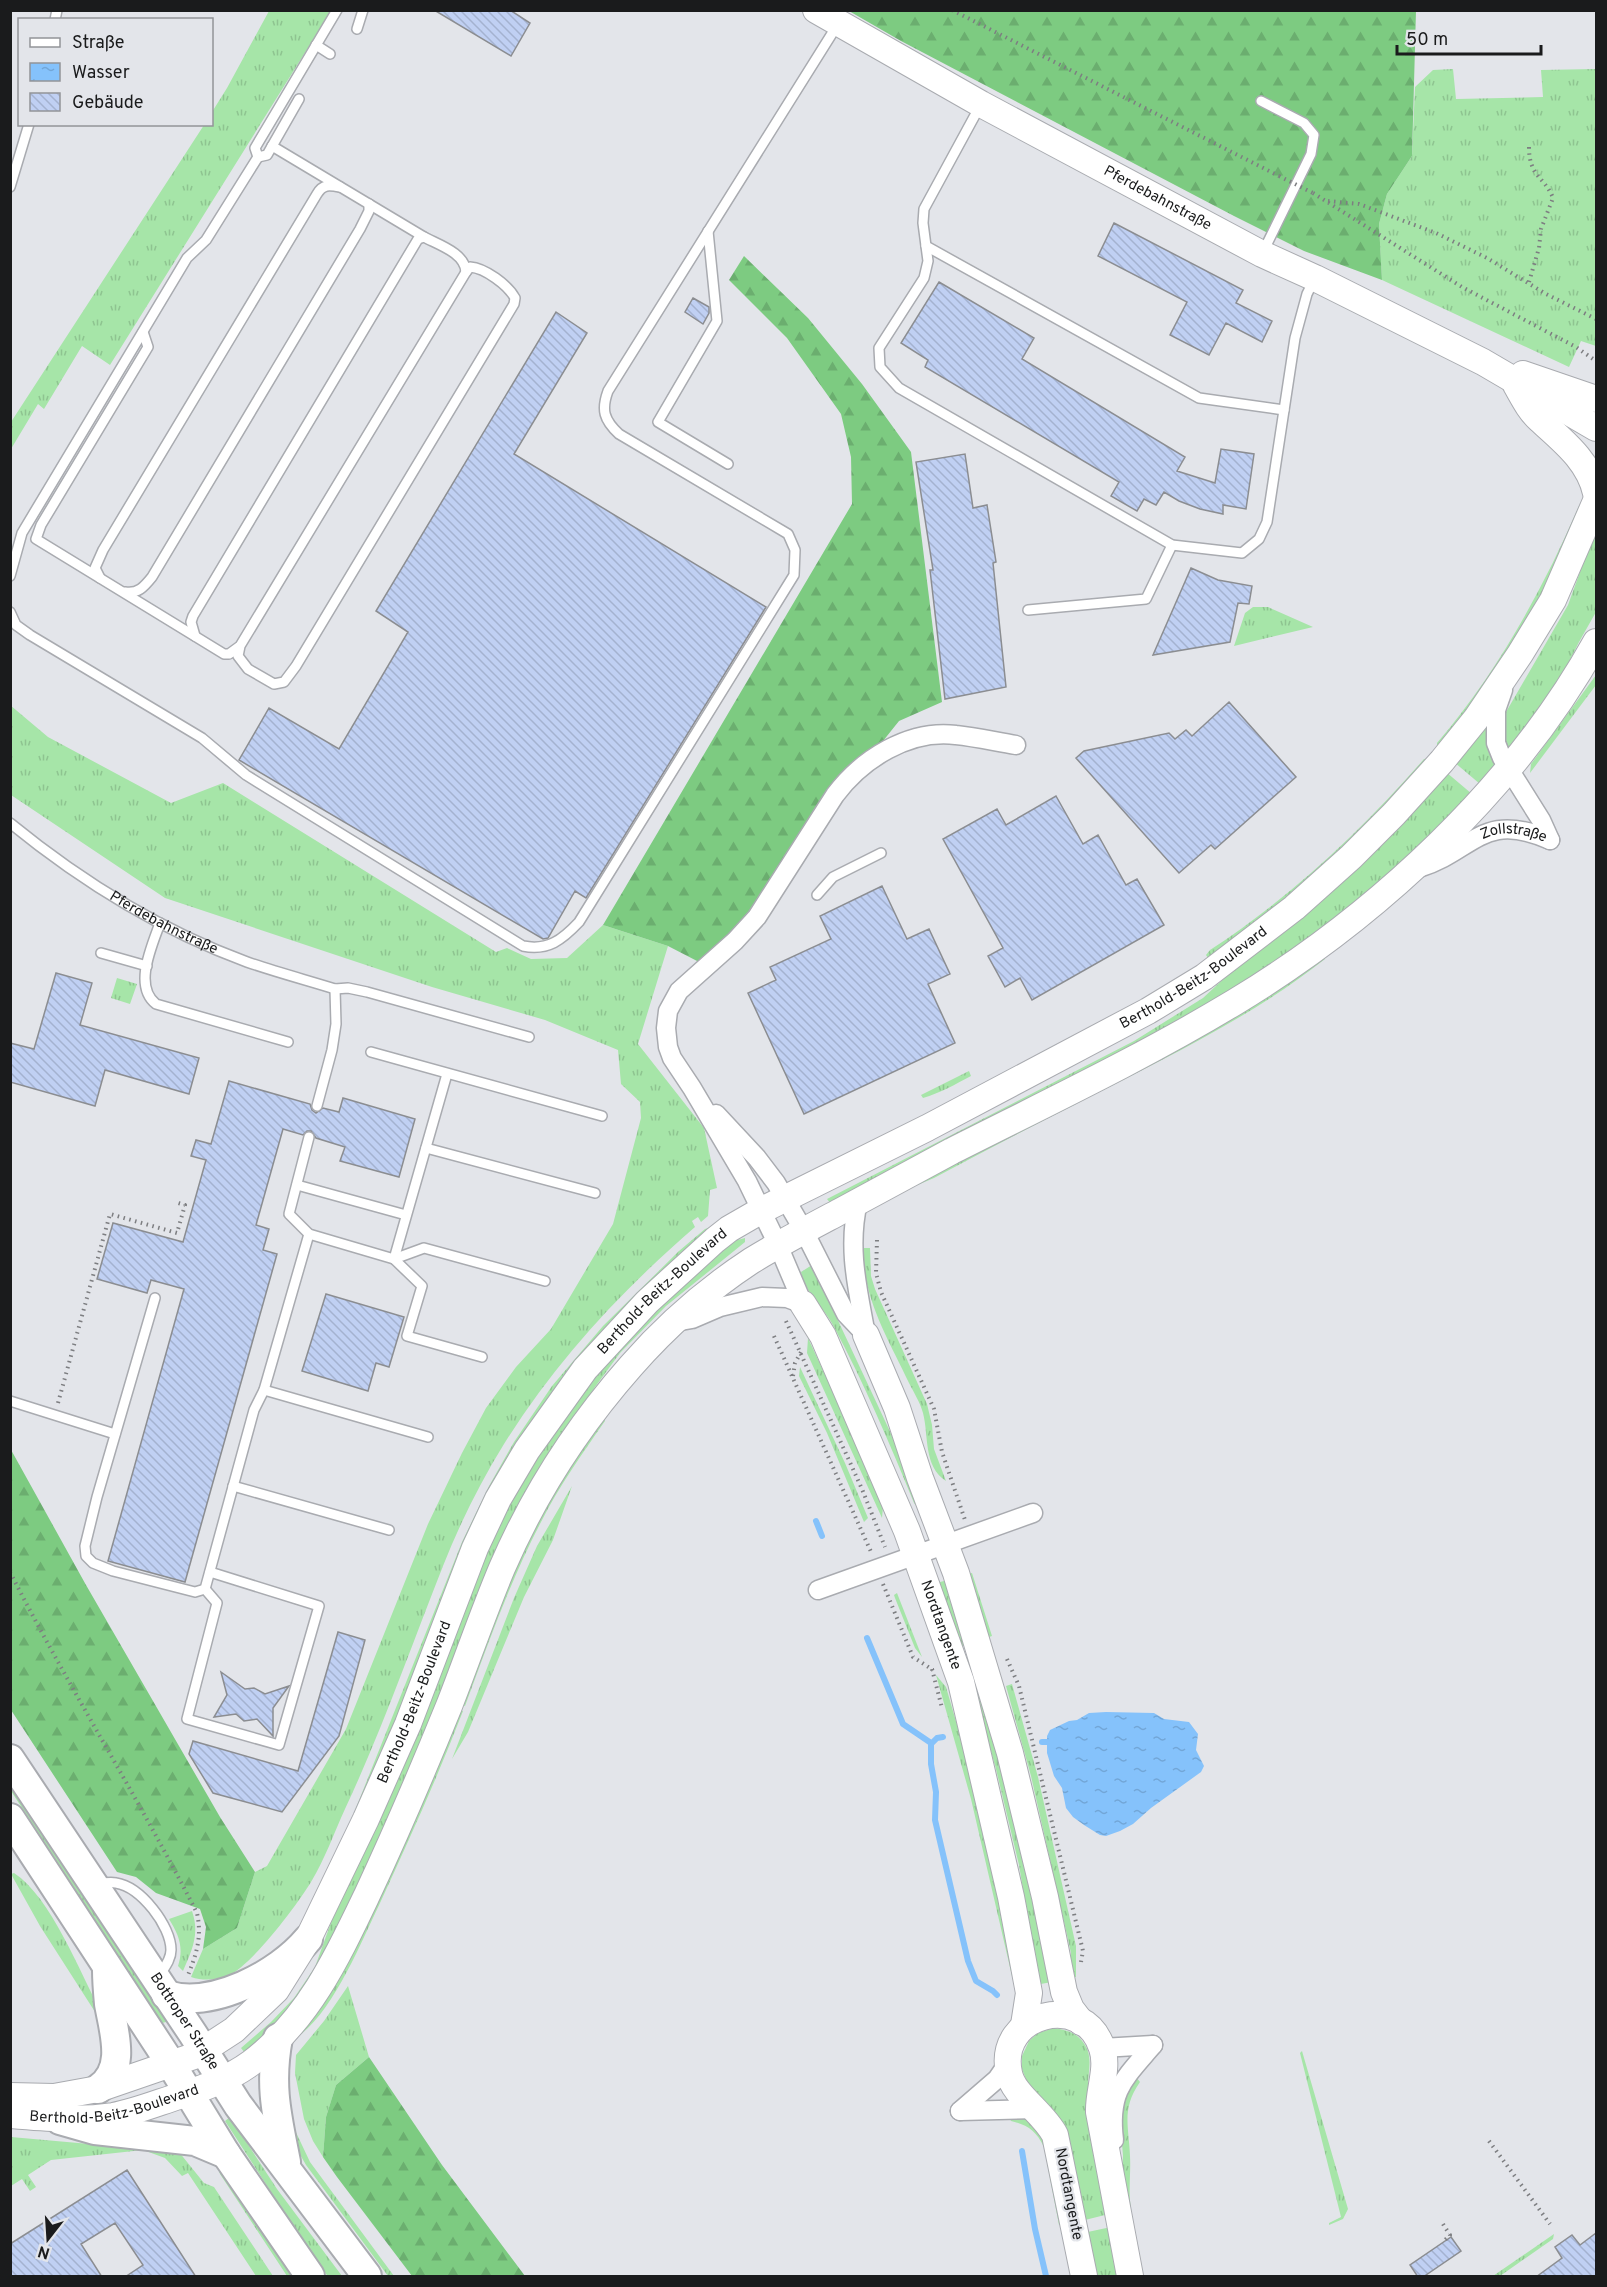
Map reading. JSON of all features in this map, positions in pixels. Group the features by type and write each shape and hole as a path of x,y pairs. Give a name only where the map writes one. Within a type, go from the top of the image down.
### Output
{"main road":[{"name":"Pferdebahnstraße","path":"816,10 981,104 1262,254 1483,362 1596,428"},
{"name":"Pferdebahnstraße","path":"1483,362 1592,392"},
{"name":"Pferdebahnstraße","path":"1512,380 1535,415 1562,438 1576,455 1592,479 1596,493"},
{"name":"Berthold-Beitz-Boulevard","path":"10,2096 54,2097 98,2089 139,2073 171,2064 204,2051 234,2030 269,1999 287,1975 308,1939 366,1819 404,1733 475,1548 498,1499 522,1458 570,1387 631,1318 729,1229 1148,1011 1204,977 1294,908 1388,820 1465,733 1520,654 1553,600 1596,501"},
{"name":"Berthold-Beitz-Boulevard","path":"10,2115 60,2120 112,2116 222,2080 251,2063 278,2038 315,1996 361,1909 422,1773 493,1590 528,1514 555,1467 593,1413 629,1368 667,1328 726,1278 778,1245 1210,1017 1304,956 1401,878 1465,815 1509,767 1571,686 1592,651"},
{"name":"Nordtangente","path":"793,1310 823,1336 895,1563 943,1629 970,1711 974,1741 1005,1868 1029,1993 1024,2025 1013,2041 1008,2063 1013,2085 1050,2126 1058,2145 1084,2277"},
{"name":"Nordtangente","path":"866,1335 897,1408 920,1478 946,1544 1010,1753 1045,1897 1064,1992 1071,2009 1095,2036 1102,2048"},
{"name":"Bottroper Straße","path":"10,1759 92,1884 169,1986 204,2051 244,2114 367,2277"},
{"path":"10,1818 171,2064 226,2154 310,2277"},
{"path":"169,1986 181,1999 199,1999 239,1989 287,1959 308,1939"},
{"path":"98,2089 109,2079 116,2057 116,2037 109,2001 106,1965"},
{"path":"1024,2025 1038,2017 1053,2014 1067,2016 1081,2022"},
{"path":"278,2038 274,2058 273,2093 287,2170"},
{"path":"1102,2048 1104,2060 1098,2099 1099,2112 1130,2277"},
{"path":"60,2120 95,2130 195,2141 226,2154"}],"street":[{"name":"Berthold-Beitz-Boulevard","path":"1509,767 1502,758 1496,743 1494,721 1503,691 1520,654"},
{"path":"778,1245 740,1167 692,1088 675,1065 668,1047 666,1028 673,1000 691,977 735,940 757,917 845,783 878,756 915,738 955,734 1017,746"},
{"name":"Zollstraße","path":"1401,878 1443,858 1475,837 1491,832 1526,831 1550,840 1541,820 1509,767"},
{"path":"692,1088 762,1163 804,1231"},
{"name":"Nordtangente","path":"858,1202 853,1237 853,1272 866,1335"},
{"name":"Nordtangente","path":"804,1231 846,1314 866,1335"},
{"name":"Nordtangente","path":"778,1245 793,1310"},
{"name":"Berthold-Beitz-Boulevard","path":"667,1328 720,1307 762,1297 783,1297 793,1310"},
{"path":"818,1590 1033,1512"},
{"path":"1102,2048 1153,2045 1126,2076 1117,2091 1113,2121 1117,2161 1111,2183"},
{"path":"1008,2063 997,2079 960,2111 1036,2109"}],"lane":[{"path":"10,576 22,533 187,258 206,240 337,10"},
{"path":"357,29 363,10"},
{"path":"10,612 16,625 30,635 202,738 246,775 523,946 534,948 557,942 579,922 794,575 795,550 788,534 633,444 610,425 604,416 604,403 608,391 684,267 838,23"},
{"path":"316,45 330,54"},
{"path":"257,152 267,155 299,99"},
{"path":"1261,101 1304,123 1314,135 1311,154 1262,254"},
{"path":"981,104 924,209 923,223 928,261 924,278 879,348 880,368 899,388 1172,545 1242,553 1258,539 1267,522 1295,338 1307,294 1315,278"},
{"path":"10,187 28,126"},
{"path":"272,146 461,258 466,272"},
{"path":"100,578 95,568 103,550 321,187 329,185 340,187"},
{"path":"122,591 132,593 139,591 152,577 339,265 369,211 369,204"},
{"path":"708,231 717,321 658,422 728,464"},
{"path":"195,636 191,622 193,616 418,239 424,237"},
{"path":"926,246 1199,398 1284,410"},
{"path":"470,267 477,268 509,289 515,298 514,304 296,666 284,682 274,684 248,669 238,656 240,646 466,272 470,267"},
{"path":"143,332 148,347 41,525 36,539 224,654 229,654 240,646"},
{"path":"1028,610 1146,599 1172,545"},
{"name":"Pferdebahnstraße","path":"10,823 103,891 160,923 247,962 335,989 348,988 367,992 529,1036"},
{"path":"817,895 833,878 881,853"},
{"path":"160,923 147,966 144,988 149,999 156,1004 288,1042"},
{"path":"101,953 147,966"},
{"path":"317,1106 332,1050 336,1024 335,989"},
{"path":"371,1052 602,1116"},
{"path":"394,1259 447,1074"},
{"path":"309,1137 289,1214 309,1234 394,1259 422,1286 407,1336 482,1358"},
{"path":"426,1148 595,1193"},
{"path":"297,1185 406,1215"},
{"path":"205,1589 254,1410 264,1390 309,1234"},
{"path":"394,1259 424,1248 545,1281"},
{"path":"155,1298 92,1516 85,1546 86,1556 93,1563 113,1571 185,1591 195,1592 205,1589"},
{"path":"264,1390 428,1437"},
{"path":"10,1401 115,1434"},
{"path":"233,1486 389,1530"},
{"path":"205,1589 217,1603 187,1719 279,1745 319,1606 210,1572"}],"path":[{"path":"952,10 1313,193 1462,287 1575,347 1596,361"},
{"path":"1529,147 1532,168 1551,192 1553,198 1541,229 1539,248 1529,282"},
{"path":"1327,201 1359,204 1414,225 1487,258 1546,294 1596,319"},
{"path":"55,1415 110,1214 177,1233 185,1205 175,1202"},
{"path":"793,1310 862,1489 895,1563 910,1652 916,1660 931,1666"},
{"path":"774,1336 847,1496 895,1563"},
{"path":"10,1572 41,1634 124,1778 196,1912 200,1927 200,1941 169,1986"},
{"path":"1489,2141 1550,2224"},
{"path":"1443,2224 1450,2235 1443,2242"}],"green space":[{"path":"269,11 331,11 110,365 82,346 44,409 38,404 11,449 11,422 203,126 213,126 213,110"},
{"path":"849,11 1416,11 1412,156 1387,194 1379,224 1382,280 1304,251 1234,216 901,41"},
{"path":"1453,69 1456,99 1543,97 1541,70 1596,69 1596,346 1581,341 1569,367 1382,280 1379,224 1387,194 1412,156 1415,87 1433,70"},
{"path":"744,256 808,318 862,384 911,452 942,702 899,721 767,886 739,927 699,962 668,946 603,925 852,504 851,457 841,414 787,338 729,280"},
{"path":"1583,503 1545,591 1475,702 1437,747 1437,743 1499,660 1517,630 1550,569 1579,506"},
{"path":"1596,528 1596,612 1556,688 1510,747 1506,748 1503,725 1506,712 1568,605"},
{"path":"1253,607 1268,607 1313,627 1234,646 1245,613"},
{"path":"1596,675 1596,685 1530,773 1531,764"},
{"path":"10,705 48,737 171,803 223,783 496,952 507,948 531,959 567,958 603,925 668,946 638,1044 704,1128 717,1188 710,1190 708,1216 701,1222 698,1217 692,1221 695,1227 591,1328 545,1384 504,1444 456,1534 371,1749 316,1873 296,1905 249,1960 228,1976 219,1978 191,1977 203,1949 237,1928 255,1872 267,1866 346,1729 428,1524 486,1408 516,1367 551,1329 613,1224 641,1118 640,1102 621,1084 618,1050 545,1020 432,987 165,898 11,795"},
{"path":"1485,723 1496,766 1480,784 1454,762"},
{"path":"1431,758 1332,862 1233,942 1208,958 1206,955 1210,950 1269,908 1324,862 1424,759"},
{"path":"1446,772 1472,794 1412,854 1327,926 1203,1009 831,1204 827,1199 1134,1041 1203,998"},
{"path":"1322,955 1325,959 1296,981 1204,1038 934,1178 908,1189"},
{"path":"117,978 137,984 130,1004 111,998"},
{"path":"969,1071 971,1076 936,1094 923,1098 921,1095"},
{"path":"711,1227 563,1379 350,1823 462,1542 489,1486 514,1442 552,1386 603,1326 679,1251 705,1229"},
{"path":"745,1238 745,1242 666,1306 620,1353 595,1387 544,1467 423,1745 324,1962 282,2021 245,2053 241,2048 294,1998 315,1967 342,1892 507,1504 565,1411 633,1330 730,1242"},
{"path":"864,1248 870,1248 871,1276 875,1289 927,1404 934,1449 946,1481 939,1475 930,1459 922,1409 885,1334 872,1300 864,1266"},
{"path":"812,1265 894,1440 919,1509 914,1503 845,1348 830,1320 803,1280 801,1272"},
{"path":"808,1338 860,1450 883,1507 882,1518 807,1353"},
{"path":"800,1367 868,1518 864,1522 827,1433 799,1376"},
{"path":"604,1417 605,1421 563,1483 530,1544 500,1613 465,1706 460,1704 502,1594 549,1497"},
{"path":"10,1448 220,1817 255,1872 237,1928 203,1949 206,1927 200,1909 156,1893 136,1877 117,1872 11,1710"},
{"path":"572,1486 553,1540 524,1597 468,1732 452,1759 514,1598 537,1546"},
{"path":"972,1573 992,1636 986,1638 967,1574"},
{"path":"948,1580 967,1645 960,1647 936,1583"},
{"path":"897,1593 922,1657 915,1648 895,1598 894,1595"},
{"path":"971,1657 1005,1779 1052,1982 1035,1985 1019,1865 995,1765 964,1659"},
{"path":"936,1675 946,1687 976,1790 1011,1944 1015,1989 971,1799"},
{"path":"1012,1684 1038,1777 1076,1946 1076,1977 1070,1978 1071,1953 1031,1776 1006,1686"},
{"path":"458,1709 463,1711 444,1760 354,1958 344,1978 320,2014 293,2040"},
{"path":"10,1779 170,2021 162,2023 11,1791"},
{"path":"14,1873 28,1884 52,1917 101,2012 97,2015 40,1926 11,1874"},
{"path":"192,1911 195,1935 183,1971 178,1966 181,1953 180,1942 169,1919"},
{"path":"348,1986 369,2057 336,2085 326,2117 323,2157 304,2119 295,2073 296,2055 324,2021"},
{"path":"1054,2028 1076,2035 1085,2045 1089,2055 1090,2118 1109,2214 1081,2221 1052,2111 1027,2082 1022,2069 1022,2056 1029,2041 1038,2033"},
{"path":"1302,2051 1348,2209 1343,2219 1329,2225 1341,2217 1300,2053"},
{"path":"369,2057 442,2165 525,2276 412,2276 337,2177 323,2157 326,2117 336,2085"},
{"path":"1136,2077 1140,2082 1128,2110 1131,2209 1125,2211 1121,2185 1123,2156 1120,2119 1124,2097"},
{"path":"1008,2114 1025,2117 1043,2131 1066,2224 1059,2225 1044,2147 1035,2133 1022,2124 1011,2121"},
{"path":"230,2117 277,2189 342,2276 328,2276 321,2269 225,2121"},
{"path":"293,2126 310,2162 394,2276 388,2276 306,2165 294,2144"},
{"path":"11,2137 179,2152 204,2183 214,2187 273,2276 256,2276 188,2173 182,2176 165,2158 143,2150 51,2160 28,2175 36,2187 30,2191 22,2179 11,2186"},
{"path":"220,2167 291,2276 287,2276 220,2174 218,2168"},
{"path":"1111,2227 1123,2276 1093,2276 1083,2233"},
{"path":"1554,2234 1553,2239 1500,2276 1493,2276"}],"water":[{"path":"1089,1713 1154,1713 1164,1719 1189,1722 1198,1734 1196,1750 1204,1766 1201,1772 1133,1824 1106,1836 1084,1825 1066,1808 1062,1788 1054,1776 1047,1753 1047,1736 1050,1730 1069,1721 1077,1720"}],"building":[{"path":"434,10 510,10 530,23 511,56"},
{"path":"1114,223 1243,290 1236,303 1272,321 1262,342 1226,323 1209,355 1170,335 1187,302 1098,256"},
{"path":"939,282 1034,338 1022,359 1185,457 1177,471 1215,483 1221,449 1254,454 1246,509 1223,505 1223,514 1200,509 1164,492 1156,505 1144,499 1137,511 1111,496 1119,482 925,367 928,360 901,343"},
{"path":"693,298 709,307 709,313 703,324 685,312"},
{"path":"556,312 587,333 514,454 766,607 586,898 575,891 548,938 543,939 239,760 269,708 339,749 408,632 376,611"},
{"path":"965,454 973,508 987,505 996,562 993,563 1006,687 945,699 930,570 933,570 916,462"},
{"path":"1191,568 1218,580 1252,586 1249,604 1238,603 1230,642 1153,655"},
{"path":"1229,702 1296,777 1215,849 1211,845 1179,873 1076,758 1084,751 1169,733 1175,739 1186,730 1192,736"},
{"path":"1056,796 1083,844 1098,835 1126,885 1137,879 1164,925 1032,1000 1020,978 1005,987 988,956 1003,948 943,839 997,809 1006,825"},
{"path":"882,886 907,939 929,929 950,974 928,984 955,1043 804,1114 748,993 776,980 770,967 831,939 820,916"},
{"path":"56,973 92,983 80,1025 199,1058 189,1094 105,1070 95,1106 10,1082 10,1043 34,1049"},
{"path":"229,1081 310,1104 316,1113 323,1108 339,1112 343,1098 415,1119 399,1177 340,1161 345,1147 316,1138 311,1131 303,1135 283,1129 256,1225 269,1229 263,1250 277,1254 185,1582 108,1561 184,1289 151,1280 147,1293 97,1279 113,1223 183,1242 206,1160 191,1156 196,1140 211,1144"},
{"path":"326,1294 404,1317 389,1367 376,1363 368,1391 302,1371"},
{"path":"338,1632 365,1640 339,1736 282,1812 213,1793 189,1754 193,1741 298,1771"},
{"path":"221,1672 245,1689 254,1688 265,1694 289,1686 273,1708 273,1736 257,1719 244,1721 236,1714 214,1717 227,1695"},
{"path":"127,2170 196,2277 125,2277 143,2265 115,2223 81,2244 102,2277 10,2277 10,2244"},
{"path":"1596,2233 1596,2277 1536,2277 1562,2258 1555,2247 1572,2235 1580,2245"},
{"path":"1451,2237 1461,2251 1423,2277 1418,2277 1410,2265"}],"waterway":[{"path":"816,1521 822,1536"},
{"path":"867,1638 903,1724 931,1743 931,1764 936,1792 935,1820 968,1961 976,1981 997,1995"},
{"path":"931,1744 937,1738 943,1737"},
{"path":"1042,1742 1047,1742"},
{"path":"1022,2151 1035,2229 1046,2276"}]}
